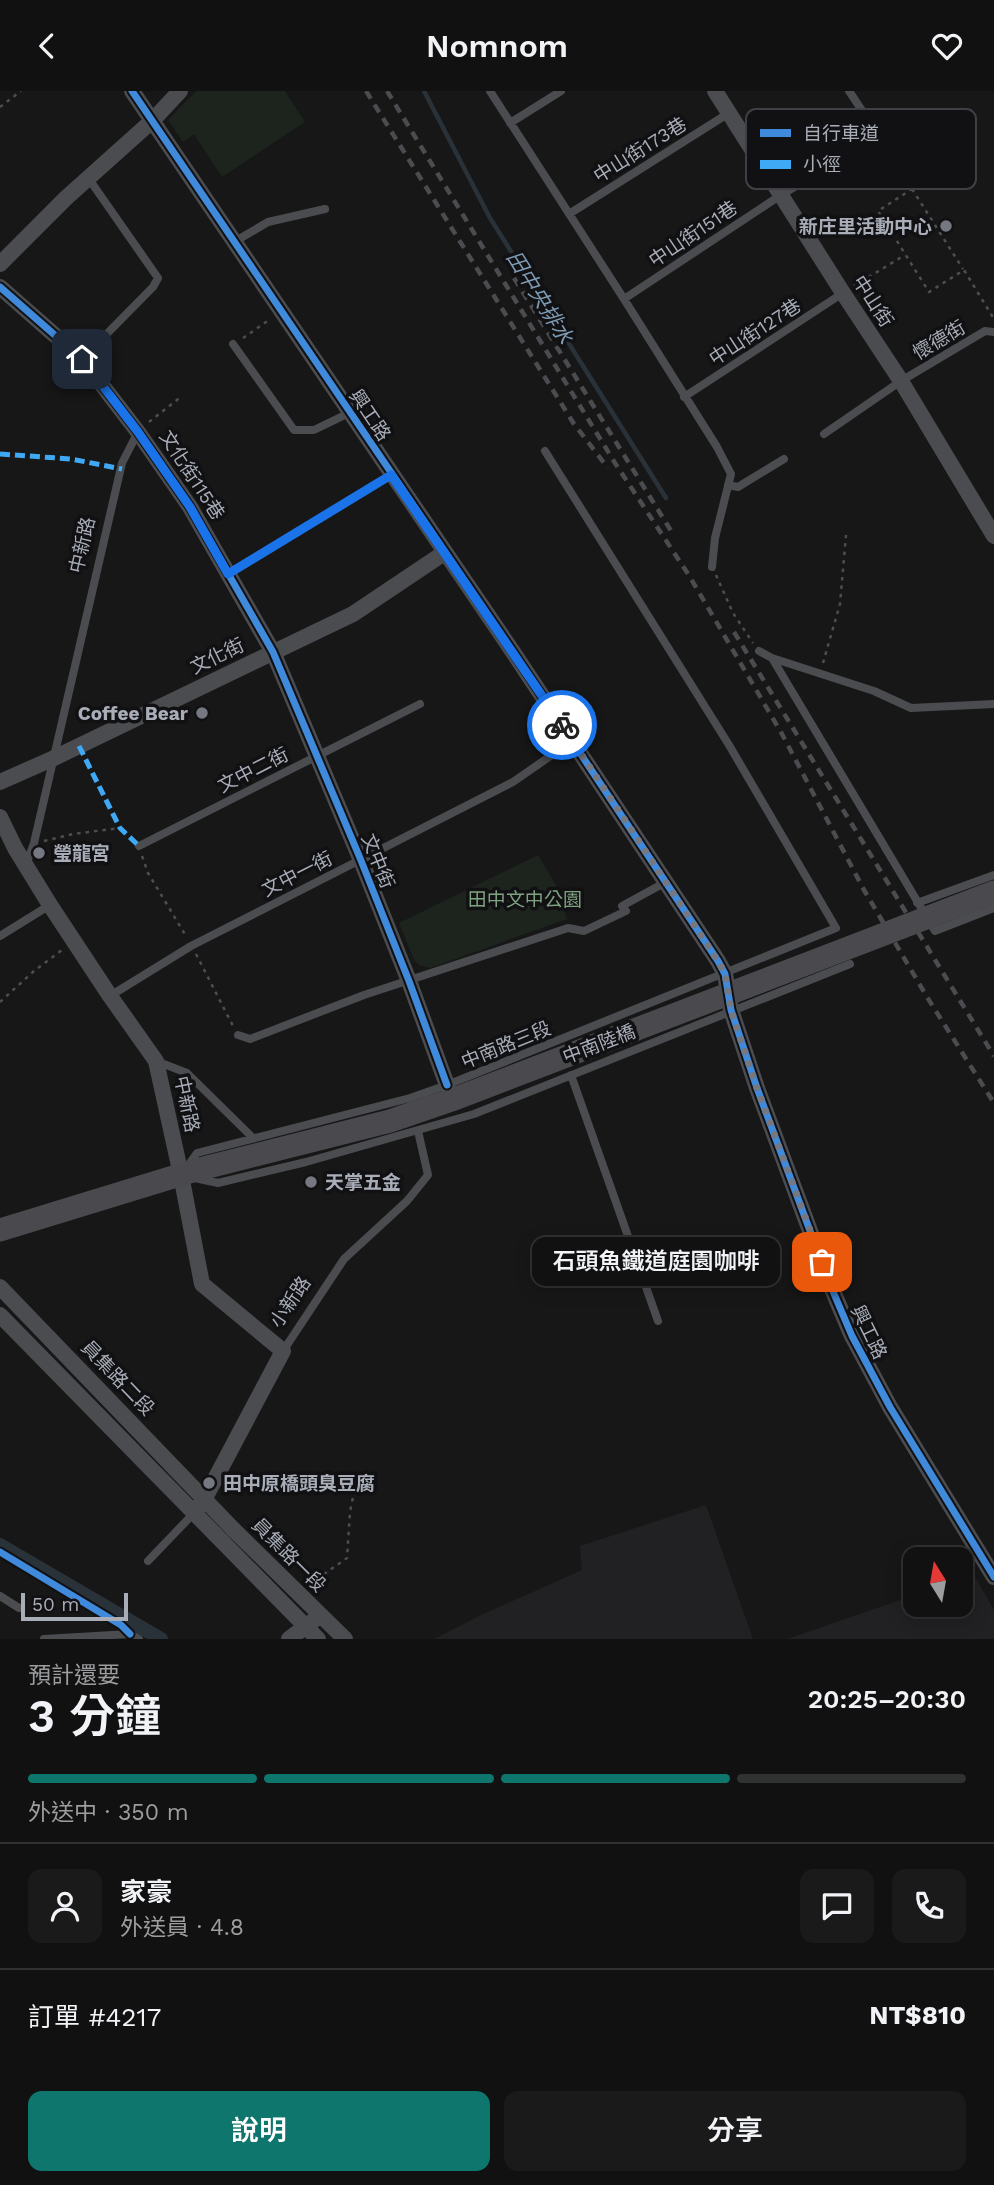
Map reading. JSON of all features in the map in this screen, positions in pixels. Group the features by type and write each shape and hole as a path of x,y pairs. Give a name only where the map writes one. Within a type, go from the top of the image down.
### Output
{"main road":[{"name":"中南陸橋","path":"189,1172 390,1121 457,1098 994,892"},
{"name":"中南路三段","path":"0,1230 189,1172"}],"street":[{"name":"興工路","path":"132,91 718,961 725,974 731,1010 757,1088 829,1282 852,1336 890,1407 994,1577"},
{"path":"0,264 66,198 153,120 180,91"},
{"name":"中山街","path":"715,91 746,140"},
{"name":"中山街","path":"777,189 901,381 994,536"},
{"path":"0,287 82,359 138,432"},
{"name":"文化街115巷","path":"138,432 190,507 273,652"},
{"name":"文化街","path":"0,782 353,614 444,553"},
{"name":"文中街","path":"273,652 360,858 447,1085"},
{"name":"中新路","path":"0,817 15,848 50,905 156,1061 189,1172 202,1284 283,1351"},
{"name":"員集路二段","path":"0,1287 205,1498"},
{"name":"員集路二段","path":"0,1315 194,1513"},
{"name":"小新路","path":"194,1513 205,1498 283,1351"},
{"name":"員集路一段","path":"205,1498 345,1639"},
{"name":"員集路一段","path":"194,1513 312,1633"},
{"path":"289,1639 312,1633 321,1616"}],"lane":[{"path":"490,91 624,299 731,474 715,538 712,566"},
{"path":"510,123 561,91"},
{"path":"849,91 861,109"},
{"name":"中山街173巷","path":"569,214 729,113"},
{"path":"82,359 153,287 158,278 89,179"},
{"name":"中山街151巷","path":"624,299 791,189"},
{"path":"234,242 268,222 325,209"},
{"name":"中山街127巷","path":"684,397 843,293"},
{"name":"懷德街","path":"824,434 901,381 985,331 994,332"},
{"path":"233,344 294,430 314,430 349,413"},
{"name":"中新路","path":"26,865 34,843 122,463 138,432"},
{"name":"中南路三段","path":"189,1172 197,1153 410,1098 447,1085 836,928 729,745 545,451"},
{"path":"728,485 738,487 784,459"},
{"path":"228,574 391,475"},
{"path":"759,651 772,658 874,691 911,708 994,704"},
{"path":"772,658 935,931 994,908"},
{"name":"文中二街","path":"139,846 420,704"},
{"name":"文中一街","path":"110,996 191,946 513,782 572,741"},
{"path":"917,903 994,875"},
{"path":"238,1035 250,1039 363,995 568,928 584,932 626,911 622,906 666,882"},
{"path":"0,936 50,905"},
{"path":"189,1172 218,1184 474,1114 849,964"},
{"path":"156,1061 187,1073 253,1138"},
{"path":"571,1075 658,1321"},
{"name":"小新路","path":"283,1351 344,1259 407,1201 428,1175 418,1131"},
{"path":"148,1561 194,1513"},
{"path":"0,1596 19,1608"},
{"path":"44,1639 130,1634 139,1639"}],"path":[{"path":"0,107 22,91"},
{"path":"964,270 929,292 877,211 912,189 964,270 994,319"},
{"path":"843,293 905,255"},
{"path":"233,344 281,312"},
{"path":"138,432 182,395"},
{"path":"820,673 840,604 846,535"},
{"path":"712,566 733,613 759,651"},
{"path":"34,843 73,834 120,828"},
{"path":"139,846 148,873 191,946 238,1035"},
{"path":"0,1002 34,971 74,941"},
{"path":"298,1593 347,1558 354,1492"}],"shaded area":[{"path":"706,1505 753,1639 434,1639 582,1570 580,1546"},
{"path":"973,1575 994,1610 994,1639 787,1639 903,1599 903,1617 973,1617"}],"green space":[{"path":"196,91 285,91 305,122 222,177 194,134 183,142 168,120"},
{"name":"田中文中公園","path":"538,855 556,885 567,919 430,968 419,965 414,960 399,923"}],"waterway":[{"name":"田中央排水","path":"424,91 490,218 666,498"},
{"path":"0,1545 161,1639"}],"railway":[{"path":"366,91 574,424 608,468"},
{"path":"387,91 615,463 690,577 782,734 864,890 994,1103"},
{"path":"514,278 673,534"},
{"path":"734,632 994,1056"}],"marked path":[{"path":"0,454 71,459 122,469"},
{"path":"79,746 120,828 139,846"}],"cycle path":[{"path":"132,91 513,652 718,961 725,974 731,1010 757,1088 829,1282 852,1336 890,1407 994,1577"},
{"path":"0,287 82,359 138,432 190,507 273,652 360,858 447,1085"},
{"path":"0,1552 121,1625 130,1634"}],"way so far":[{"path":"562,725 725,974 731,1010 757,1088 822,1262"}],"place":[{"name":"新庄里活動中心","path":"946,226"},
{"name":"Coffee Bear","path":"202,713"},
{"name":"瑩龍宮","path":"39,853"},
{"name":"天掌五金","path":"311,1182"},
{"name":"石頭魚鐵道庭園咖啡","path":"822,1262"},
{"name":"田中原橋頭臭豆腐","path":"209,1483"}],"route":[{"path":"82,359 138,432 190,507 228,574 391,475 562,725"}]}
